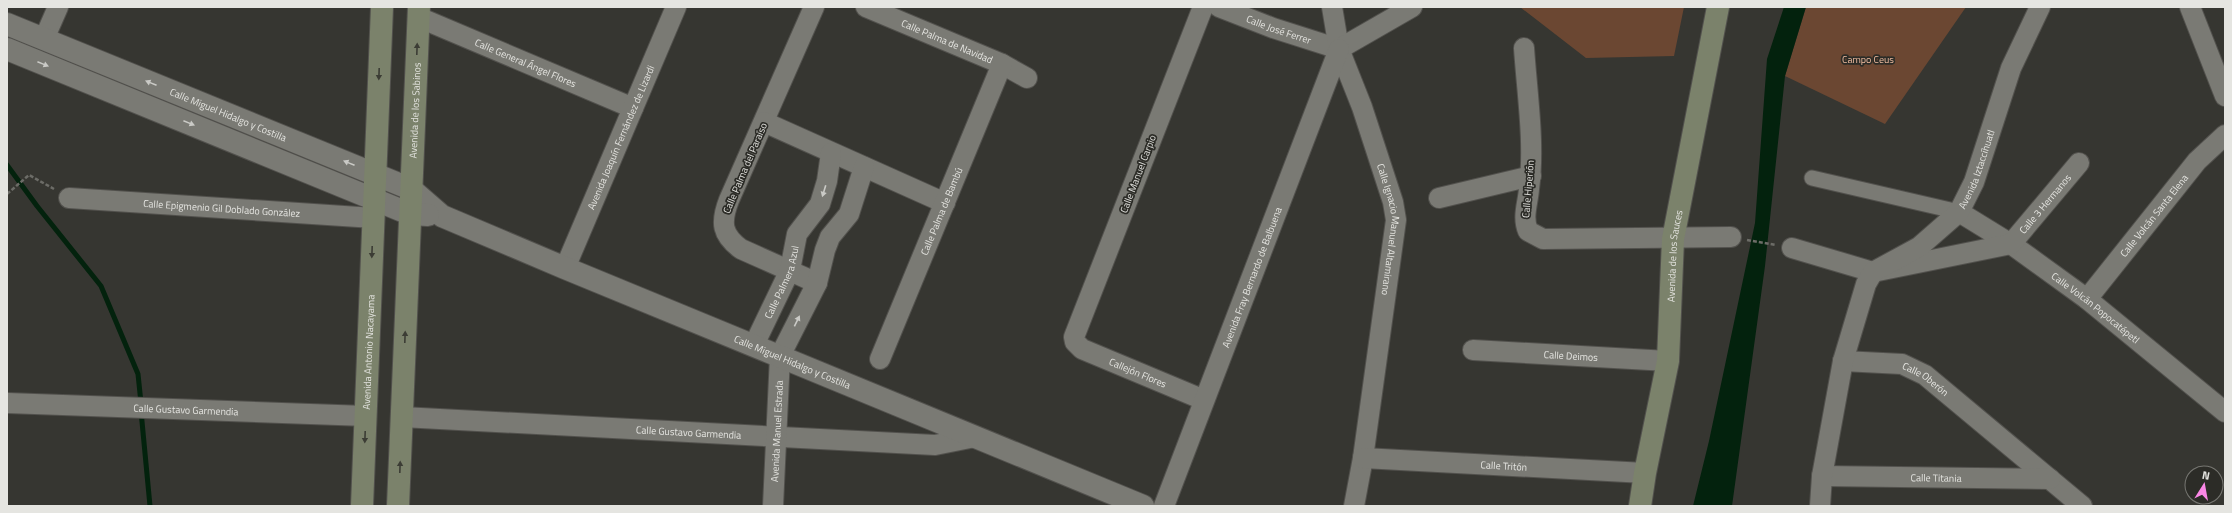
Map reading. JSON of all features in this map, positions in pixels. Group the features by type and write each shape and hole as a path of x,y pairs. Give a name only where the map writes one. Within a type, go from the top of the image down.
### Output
{"main road":[{"path":"374,208 382,7"},
{"name":"Avenida de los Sauces","path":"1640,506 1644,473 1668,361 1673,239 1718,7"},
{"name":"Avenida de los Sabinos","path":"410,214 419,12"},
{"name":"Avenida Antonio Nacayama","path":"362,506 374,208"},
{"path":"398,506 410,214"}],"street":[{"path":"44,39 58,7"},
{"name":"Avenida Joaquín Fernández de Lizardi","path":"564,268 676,7"},
{"name":"Calle Palma del Paraíso","path":"814,7 729,200 724,218 724,227 731,242 741,249 817,283"},
{"name":"Calle Palma de Navidad","path":"866,7 1002,64 1027,78"},
{"name":"Calle Manuel Carpio","path":"1074,342 1074,337 1203,7"},
{"name":"Calle José Ferrer","path":"1219,7 1339,49"},
{"name":"Calle Ignacio Manuel Altamirano","path":"1332,7 1339,49 1362,107 1393,202 1396,220 1363,458 1354,506"},
{"path":"1339,49 1412,7"},
{"name":"Avenida Iztaccíhuatl","path":"1873,272 1919,247 1959,212 1974,182 2011,68 2040,7"},
{"path":"2190,7 2225,96"},
{"name":"Calle General Ángel Flores","path":"419,12 633,108"},
{"name":"Calle Miguel Hidalgo y Costilla","path":"7,24 411,189 442,216 564,268 1143,506"},
{"name":"Calle Hiperión","path":"1524,48 1531,176 1525,222 1528,231 1536,237 1543,238 1673,239"},
{"name":"Calle Miguel Hidalgo y Costilla","path":"7,49 374,208 410,214 442,216"},
{"name":"Avenida Fray Bernardo de Balbuena","path":"1164,506 1339,49"},
{"name":"Calle Palma de Bambú","path":"880,359 1002,64"},
{"path":"764,122 945,203"},
{"name":"Calle Volcán Santa Elena","path":"2087,299 2197,161 2225,135"},
{"name":"Calle Palmera Azul","path":"754,345 790,270 797,234 816,210 824,193 832,153"},
{"name":"Calle 3 Hermanos","path":"2011,244 2079,163"},
{"path":"780,356 817,283 827,244 849,214 864,167"},
{"path":"1439,198 1531,176"},
{"path":"1812,178 1959,212"},
{"name":"Calle Epigmenio Gil Doblado González","path":"69,198 374,208"},
{"name":"Calle Volcán Popocatépetl","path":"1959,212 2011,244 2087,299 2225,412"},
{"path":"1673,239 1731,237"},
{"path":"1792,248 1873,272 2011,244"},
{"path":"1820,506 1822,476 1843,361 1862,294 1873,272"},
{"name":"Callejón Flores","path":"1074,342 1082,349 1204,400"},
{"name":"Calle Deimos","path":"1473,350 1668,361"},
{"name":"Avenida Manuel Estrada","path":"773,506 780,356"},
{"name":"Calle Oberón","path":"1843,361 1898,364 1918,370 2082,506"},
{"name":"Calle Gustavo Garmendia","path":"7,402 366,416"},
{"name":"Calle Gustavo Garmendia","path":"402,417 776,438 935,445 975,437"},
{"name":"Calle Tritón","path":"1363,458 1644,473"},
{"name":"Calle Titania","path":"1822,476 2050,479"}],"path":[{"path":"7,194 29,175 69,198"},
{"path":"1731,237 1792,248"}],"green space":[{"path":"1520,7 1684,7 1674,56 1586,58"},
{"name":"Campo Ceus","path":"1806,7 1966,7 1885,124 1785,76"}],"shaded area":[{"path":"1784,7 1806,7 1785,76 1765,266 1732,506 1693,506 1709,441 1755,223 1767,59"}],"waterway":[{"path":"7,165 37,206 101,286 138,374 141,403"},
{"path":"141,411 150,506"}]}
